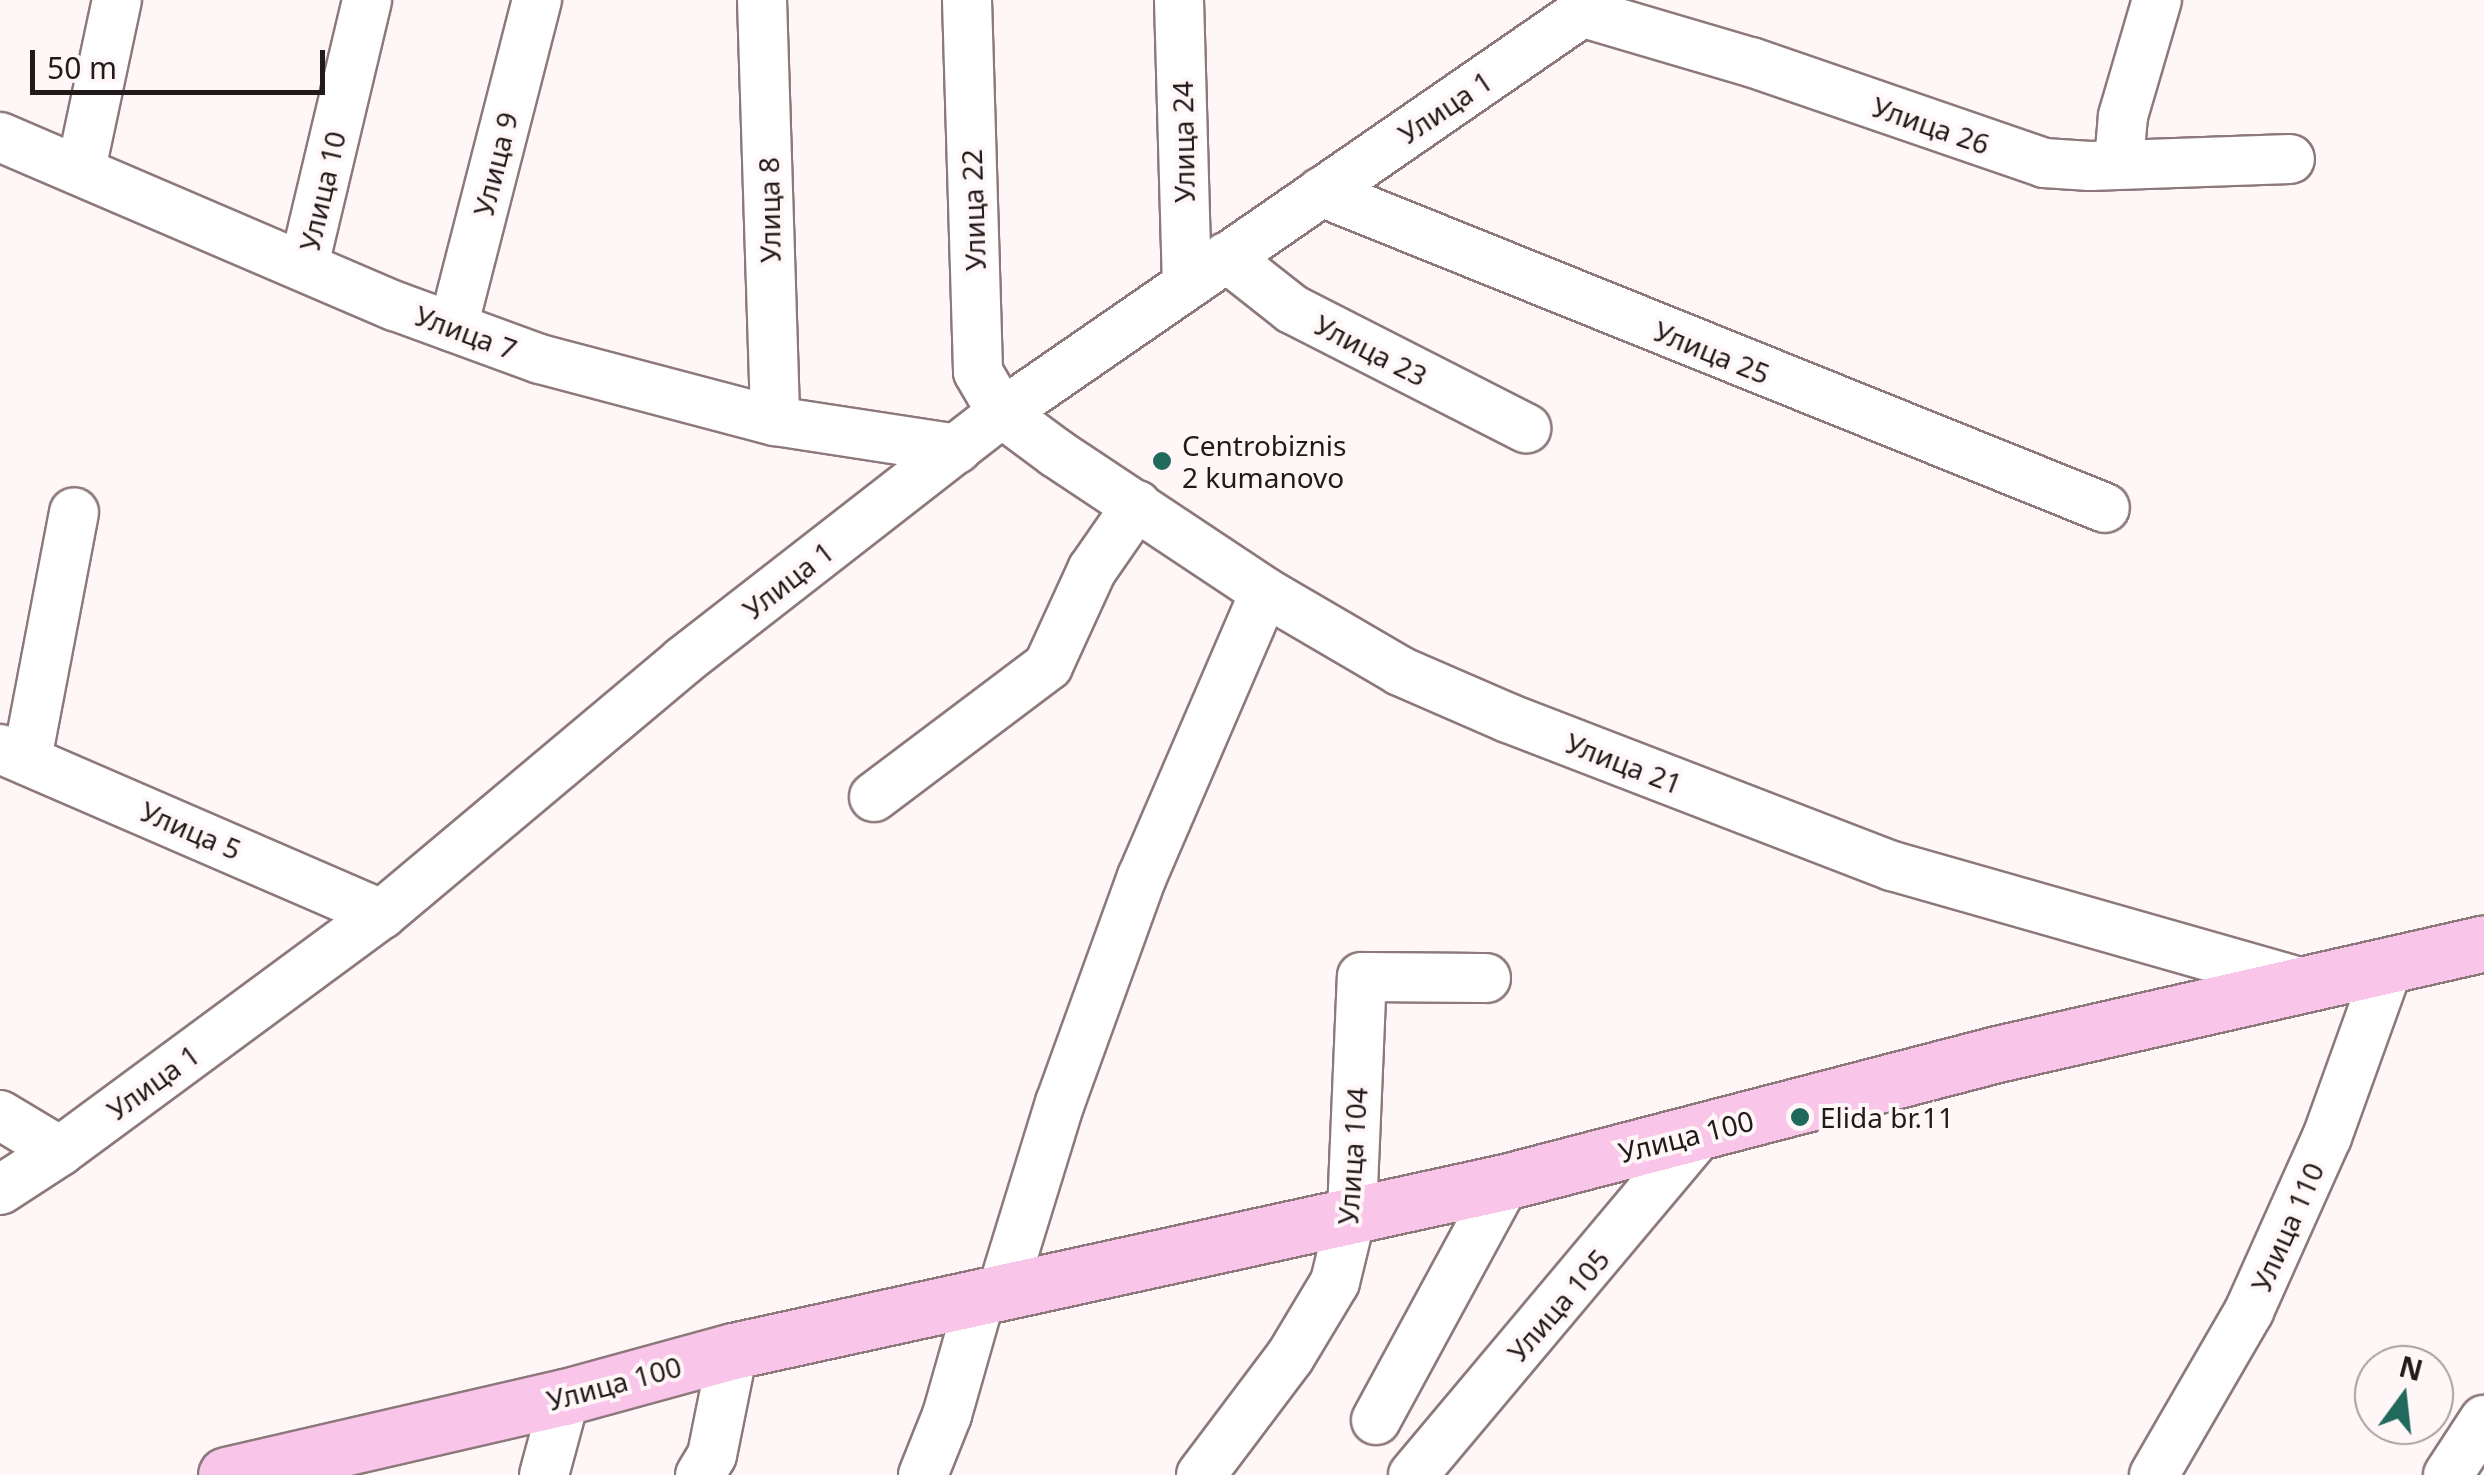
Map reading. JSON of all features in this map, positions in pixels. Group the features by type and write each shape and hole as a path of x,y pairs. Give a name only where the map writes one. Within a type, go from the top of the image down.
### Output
{"main road":[{"name":"Улица 100","path":"226,1475 565,1396 734,1351 1352,1212 1505,1182 1997,1054 2484,943"}],"street":[{"path":"81,169 117,0"},
{"name":"Улица 10","path":"304,265 367,0"},
{"name":"Улица 9","path":"453,327 537,0"},
{"name":"Улица 8","path":"762,0 775,421"},
{"name":"Улица 22","path":"967,0 978,372 1002,412"},
{"name":"Улица 24","path":"1180,0 1187,284"},
{"path":"2119,161 2123,116 2157,0"},
{"name":"Улица 1","path":"0,1190 60,1152 382,914 683,662 1002,412 1586,4"},
{"name":"Улица 26","path":"1586,4 2044,163 2090,166 2119,161 2290,159"},
{"name":"Улица 7","path":"0,136 453,327 540,359 775,421 957,449"},
{"name":"Улица 25","path":"1320,192 2105,508"},
{"name":"Улица 23","path":"1226,257 1292,309 1526,428"},
{"name":"Улица 21","path":"1002,412 1265,592 1400,671 1490,710 1892,866 2306,984"},
{"path":"874,797 1048,666 1092,570 1137,505"},
{"path":"13,754 74,512"},
{"path":"923,1475 1142,877 1265,592"},
{"name":"Улица 5","path":"13,754 382,914"},
{"name":"Улица 110","path":"2154,1475 2249,1312 2328,1136 2389,964"},
{"name":"Улица 104","path":"1201,1475 1290,1357 1334,1282 1352,1212 1362,977 1486,978"},
{"path":"0,1116 60,1152"},
{"name":"Улица 105","path":"1413,1475 1700,1133"},
{"path":"1376,1420 1505,1182"},
{"path":"700,1475 712,1455 734,1351"},
{"path":"544,1475 565,1396"},
{"path":"2448,1475 2484,1420"}],"place":[{"name":"Centrobiznis 2 kumanovo","path":"1162,461"},
{"name":"Elida br.11","path":"1800,1117"}]}
